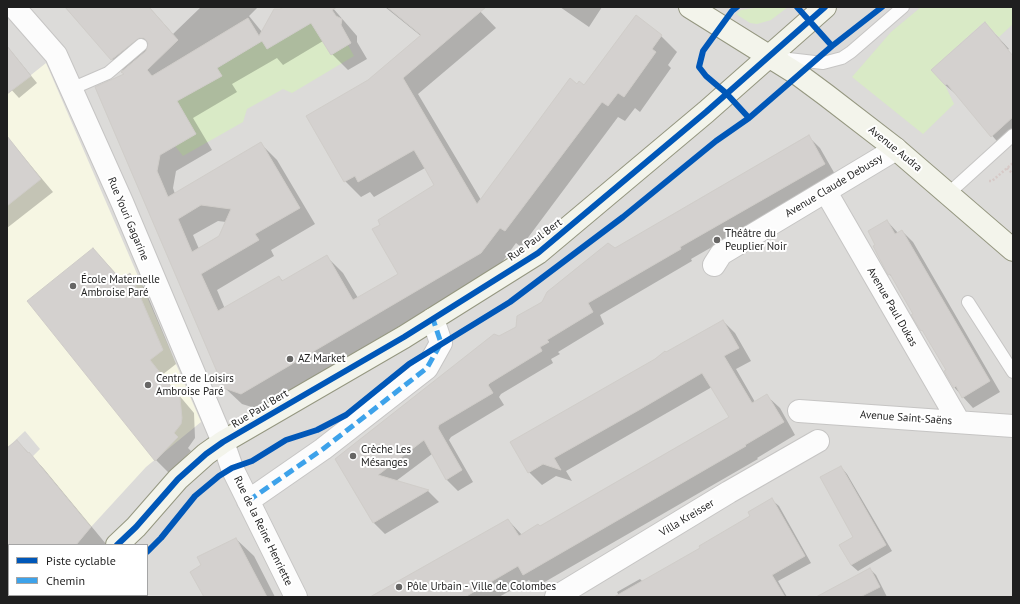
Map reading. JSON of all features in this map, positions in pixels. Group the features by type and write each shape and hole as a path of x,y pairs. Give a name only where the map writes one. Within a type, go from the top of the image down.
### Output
{"street":[{"name":"Rue Youri Gagarine","path":"14,7 56,55 122,202 223,442"},
{"name":"Avenue Audra","path":"690,7 799,75 896,149 949,193 1013,250"},
{"name":"Rue Paul Bert","path":"118,544 178,479 206,454 223,442 433,319 538,253 578,221 825,7"},
{"name":"Avenue Claude Debussy","path":"714,265 721,254 896,149"},
{"name":"Avenue Paul Dukas","path":"826,192 959,422"},
{"path":"248,501 323,449 427,368 441,343 433,319"},
{"name":"Avenue Saint-Saëns","path":"799,411 1013,426"},
{"name":"Villa Kreisser","path":"568,594 729,492 818,441"},
{"name":"Rue de la Reine Henriette","path":"223,442 232,468 296,597"}],"lane":[{"path":"769,57 823,63 842,58 903,7"},
{"path":"71,90 108,73 142,45"},
{"path":"949,193 1013,135"},
{"path":"968,302 1013,372"}],"path":[{"path":"1007,168 1013,174"}],"shaded area":[{"path":"7,7 1013,7 1013,597 7,597"},
{"path":"46,63 201,422 146,467 91,527 33,456 40,449 25,431 7,448 7,94"}],"green space":[{"path":"761,7 788,7 771,20 757,24 750,23 736,14 741,10"},
{"path":"921,7 1013,7 1013,24 999,37 984,22 931,70 945,85 954,104 923,134 852,77 891,32"},
{"path":"311,23 331,55 348,45 354,56 292,93 283,89 247,109 243,122 183,156 175,146 196,134 177,101 221,76 217,68 262,41 267,49"}],"building":[{"path":"65,7 149,7 178,40 147,70 152,76 248,18 259,36 274,9 284,7 337,7 332,10 336,16 342,19 341,25 351,43 331,55 311,23 267,49 262,41 217,68 222,76 177,101 196,134 160,155 157,171 168,197 261,142 300,208 255,234 259,240 201,274 218,311 279,276 282,281 327,255 353,300 398,274 372,229 380,225 378,220 434,185 424,167 414,150 358,182 355,176 344,182 306,116 368,80 421,35 387,7 486,7 403,78 477,204 570,78 577,84 579,81 584,85 636,15 662,35 652,49 656,52 624,97 618,93 608,106 602,102 505,231 500,228 481,253 241,394 224,388 95,87 124,74 121,72 146,51 148,43 144,38 139,38 111,60","holes":["201,205 231,209 219,236 192,252 178,219"]},
{"path":"985,22 1013,56 1013,117 991,137 947,84 945,85 931,70"},
{"path":"7,46 31,76 7,94"},
{"path":"809,135 825,164 680,247 681,249 588,303 593,312 547,340 549,342 540,347 542,351 490,383 488,385 493,393 439,425 438,428 462,470 446,480 424,440 378,475 429,490 373,523 335,459 494,334 499,336 516,327 517,316 542,302 547,292 608,243 615,248"},
{"path":"7,136 41,179 7,206"},
{"path":"887,220 895,234 902,230 990,381 962,398 956,386 954,388 944,371 946,370 922,330 921,331 911,315 913,314 890,274 888,275 873,246 875,245 868,231"},
{"path":"93,248 121,280 130,273 163,350 150,360 180,398 182,418 181,424 174,433 178,437 155,461 27,301"},
{"path":"723,320 739,348 724,356 752,403 767,394 784,422 745,445 746,446 523,575 518,566 465,597 370,597 508,519 519,536 538,524 540,526 729,417 702,373 554,458 561,470 543,464 528,473 510,442 655,359 665,351 666,352"},
{"path":"17,440 28,453 29,452 91,527 77,544 7,545 7,448"},
{"path":"841,466 886,545 851,565 839,545 853,537 820,477"},
{"path":"772,498 805,556 772,575 785,597 614,597 700,548 699,546 750,516 748,512"},
{"path":"236,538 267,597 204,597 190,572 201,565 197,557"},
{"path":"870,568 880,587 860,597 816,597"}],"marked path":[{"path":"248,501 323,449 427,368 441,343 433,319"}],"cycle path":[{"path":"737,7 732,11 703,51 699,67 706,76 726,93 749,118"},
{"path":"797,7 832,46"},
{"path":"118,544 136,527 178,479 206,454 223,442 404,337 538,253 706,112 825,7"},
{"path":"148,551 161,538 195,496 219,476 232,468 252,461 286,440 317,430 346,415 409,364 510,302 623,217 716,141 749,118 832,46 882,7"}],"place":[{"name":"Théâtre du Peuplier Noir","path":"717,240"},
{"name":"École Maternelle Ambroise Paré","path":"73,286"},
{"name":"AZ Market","path":"290,359"},
{"name":"Centre de Loisirs Ambroise Paré","path":"148,385"},
{"name":"Crèche Les Mésanges","path":"353,456"},
{"name":"Pôle Urbain - Ville de Colombes","path":"399,587"}]}
